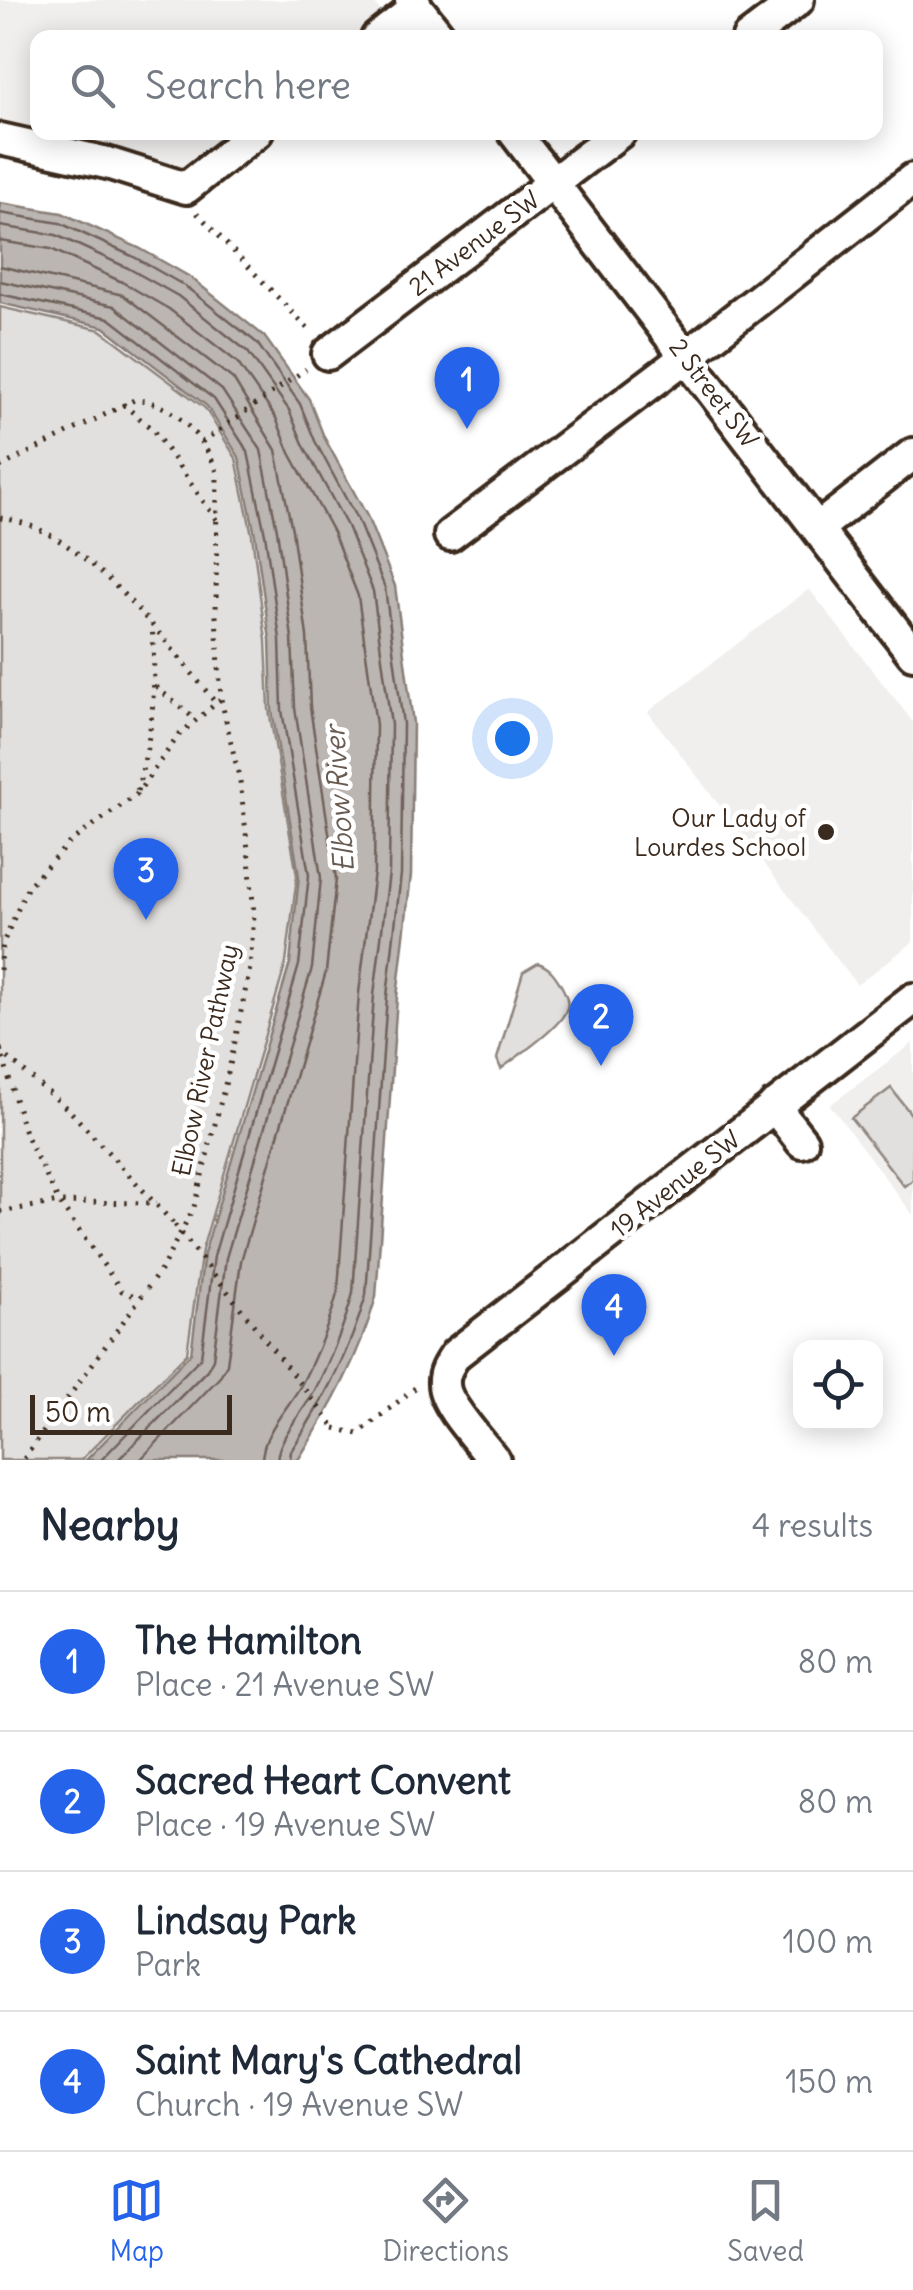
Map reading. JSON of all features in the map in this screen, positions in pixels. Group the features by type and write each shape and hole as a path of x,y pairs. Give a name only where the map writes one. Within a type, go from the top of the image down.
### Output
{"street":[{"path":"759,30 798,0"},
{"path":"393,30 429,12"},
{"path":"0,138 107,163 186,188 238,140"},
{"name":"2 Street SW","path":"520,140 913,654"},
{"name":"21 Avenue SW","path":"328,354 609,140"},
{"path":"450,535 913,179"},
{"path":"818,528 913,454"},
{"name":"19 Avenue SW","path":"494,1460 448,1399 445,1375 456,1354 913,999"},
{"path":"774,1106 802,1142"}],"path":[{"path":"193,205 300,318 328,354 202,442"},
{"name":"Elbow River Pathway","path":"23,1460 162,1268 194,1207 250,968 254,914 240,781 218,701 217,472 202,442 175,417 145,400 123,404"},
{"path":"0,467 123,404 153,430 218,522"},
{"path":"0,518 42,532 89,564 152,621 218,701 179,735 136,794 70,842 28,886 4,944 0,970"},
{"path":"136,794 148,750 156,687 152,621"},
{"path":"156,687 196,720"},
{"path":"0,1050 26,1136 59,1202 122,1291 140,1298"},
{"path":"0,1050 70,1110 157,1203 335,1428 358,1434 413,1390"},
{"path":"0,1212 59,1202 157,1203"}],"shaded area":[{"path":"0,0 372,0 385,17 368,30 30,30 30,140 229,140 178,179 0,136"},
{"path":"0,307 101,330 205,408 236,458 252,535 266,640 269,709 297,876 286,963 202,1250 187,1353 81,1460 0,1460"},
{"name":"Our Lady of Lourdes School","path":"809,589 913,722 913,942 857,985 648,712"},
{"path":"538,963 559,981 567,1008 548,1032 501,1069 497,1059 523,972"},
{"path":"913,1043 913,1215 830,1105"},
{"path":"891,1088 913,1117 913,1180 904,1186 851,1118"}],"water":[{"name":"Elbow River","path":"0,203 62,213 139,248 190,277 264,336 309,399 324,437 367,516 395,586 413,723 411,875 397,997 376,1297 343,1382 298,1460 86,1460 191,1353 204,1254 290,963 299,876 272,710 270,640 255,535 239,457 207,406 104,327 0,303"}],"place":[{"name":"The Hamilton","path":"467,429"},
{"name":"Our Lady of Lourdes School","path":"826,832"},
{"name":"Lindsay Park","path":"146,920"},
{"name":"Sacred Heart Convent","path":"601,1066"},
{"name":"Saint Mary's Cathedral","path":"614,1356"}]}
